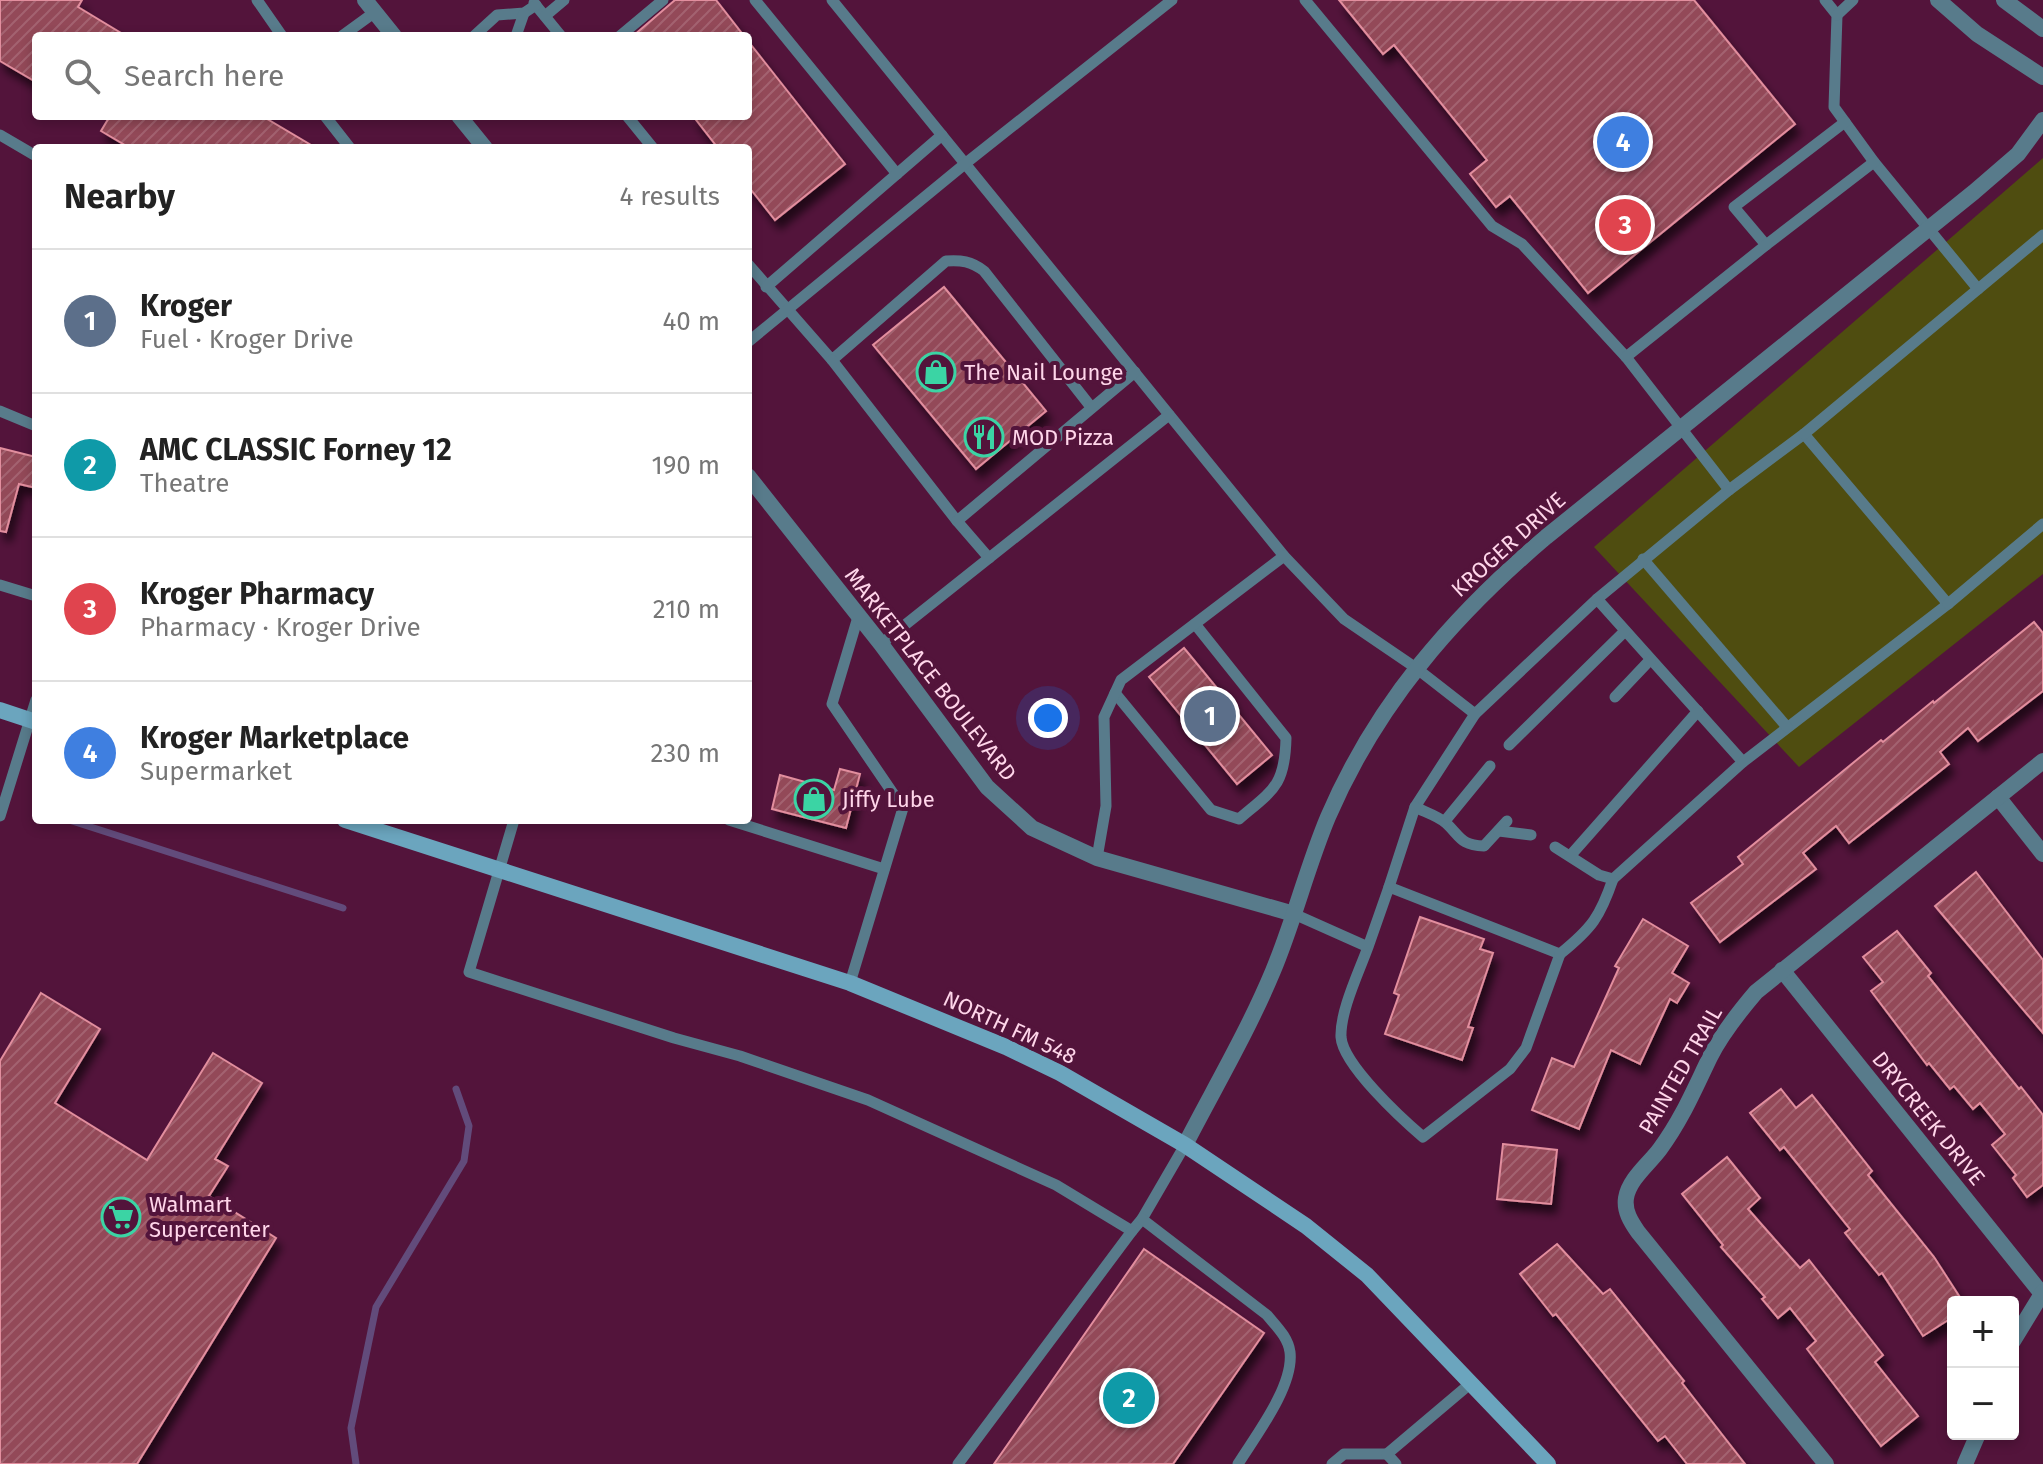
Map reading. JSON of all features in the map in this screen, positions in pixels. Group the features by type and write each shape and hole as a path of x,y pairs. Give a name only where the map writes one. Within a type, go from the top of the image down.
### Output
{"main road":[{"path":"0,710 32,721"},
{"name":"NORTH FM 548","path":"358,824 850,983 1006,1047 1110,1100 1185,1145 1306,1226 1367,1275 1548,1464"}],"street":[{"path":"1938,0 1977,34 2043,77"},
{"path":"2004,0 2043,29"},
{"path":"370,6 391,32"},
{"path":"462,120 482,144"},
{"name":"KROGER DRIVE","path":"1185,1145 1257,1008 1294,914 1313,853 1340,791 1383,713 1446,630 1505,571 2018,154 2043,120"},
{"name":"MARKETPLACE BOULEVARD","path":"752,481 881,644 987,787 1032,828 1097,858 1294,914"},
{"name":"PAINTED TRAIL","path":"1826,1464 1638,1232 1626,1208 1626,1197 1630,1185 1658,1152 1682,1116 1726,1031 1756,992 2043,761"},
{"path":"1998,797 2043,854"},
{"name":"DRYCREEK DRIVE","path":"1782,970 2042,1293"},
{"path":"2019,1331 2042,1293"},
{"path":"1965,1464 1975,1440"}],"lane":[{"path":"257,0 279,32"},
{"path":"545,16 564,0"},
{"path":"625,32 663,0"},
{"path":"755,0 897,174"},
{"path":"832,0 1284,556 1344,619 1416,668 1475,714"},
{"path":"752,339 966,163 1172,0"},
{"path":"1305,0 1492,226 1522,244 1626,357 1729,490"},
{"path":"1825,0 1837,15 1834,107 1874,162 1978,289"},
{"path":"1837,15 1853,0"},
{"path":"517,32 524,13 534,3 558,32"},
{"path":"346,32 370,6"},
{"path":"478,32 497,15 524,13"},
{"path":"328,120 347,144"},
{"path":"630,120 650,144"},
{"path":"1766,245 1734,207 1845,122"},
{"path":"0,135 32,154"},
{"path":"766,287 942,135"},
{"path":"1626,357 1874,162"},
{"path":"2043,235 1804,434 1643,559 1475,714 1415,807 1343,1020 1341,1039 1349,1057 1389,1108 1423,1137 1510,1069 1526,1048 1560,954 1586,934 1602,912 1613,879 1743,762 1948,604 2043,524"},
{"path":"832,360 946,261 960,260 984,271 1091,407"},
{"path":"752,269 832,360 989,558"},
{"path":"957,521 1135,372"},
{"path":"0,411 32,424"},
{"path":"881,644 1169,415"},
{"path":"1804,434 1948,604"},
{"path":"1097,858 1106,806 1104,717 1121,680 1284,556"},
{"path":"1643,559 1787,727"},
{"path":"0,585 32,595"},
{"path":"1597,599 1743,762"},
{"path":"850,983 903,808 832,704 858,617"},
{"path":"1115,693 1211,810 1239,819 1277,787 1285,762 1286,738 1195,624"},
{"path":"1509,745 1625,631"},
{"path":"1615,697 1650,660"},
{"path":"1570,856 1698,711"},
{"path":"0,816 32,721"},
{"path":"1445,821 1490,766"},
{"path":"1415,807 1445,821 1456,837 1471,846 1484,846 1503,826 1531,835"},
{"path":"513,824 469,972 740,1056 868,1100 1056,1185 1132,1231"},
{"path":"742,824 884,869"},
{"path":"1555,847 1599,875 1613,879"},
{"path":"1389,887 1560,954"},
{"path":"1294,914 1368,947"},
{"path":"958,1464 1142,1219 1185,1145"},
{"path":"1142,1219 1267,1315 1284,1335 1290,1352 1287,1381 1238,1464"},
{"path":"1332,1464 1344,1454 1387,1454 1471,1383"},
{"path":"1387,1454 1396,1464"}],"shaded area":[{"path":"2043,158 2043,574 1799,767 1594,547"}],"building":[{"path":"0,0 82,0 78,7 119,32 32,32 32,80 0,61"},
{"path":"675,0 716,0 741,32 638,32"},
{"path":"1339,0 1694,0 1795,124 1588,293 1510,196 1496,207 1470,174 1487,160 1394,45 1383,54"},
{"path":"752,46 845,164 775,220 752,191 752,144 715,144 696,120 752,120"},
{"path":"108,120 269,120 309,144 123,144 101,131"},
{"path":"944,287 1046,411 976,469 873,345"},
{"path":"0,448 32,456 32,487 19,484 6,532 0,531"},
{"path":"2034,622 2043,633 2043,691 1978,741 1968,728 1940,752 1949,764 1849,843 1836,826 1803,853 1816,869 1720,942 1691,903 1743,864 1738,857 1881,740 1883,742 1934,703"},
{"path":"1184,648 1272,755 1237,784 1149,677"},
{"name":"Jiffy Lube","path":"840,769 860,774 846,828 772,809 780,775 834,790"},
{"path":"1976,872 2043,960 2043,1033 1935,906"},
{"path":"1420,917 1484,939 1480,949 1493,953 1468,1027 1473,1028 1462,1060 1385,1034 1399,995 1394,993"},
{"path":"1643,919 1688,946 1672,973 1689,983 1677,1003 1670,999 1640,1064 1611,1050 1579,1129 1532,1110 1552,1058 1574,1067 1619,968 1615,966"},
{"path":"1897,931 1931,973 1928,976 2043,1115 2043,1185 2027,1197 2013,1178 2016,1175 1992,1145 2005,1134 1980,1103 1973,1109 1954,1086 1950,1089 1929,1063 1927,1065 1871,991 1883,982 1863,957"},
{"name":"Walmart Supercenter","path":"41,993 100,1029 55,1103 147,1160 213,1053 262,1083 215,1159 228,1166 209,1196 276,1238 137,1464 0,1464 0,1061"},
{"path":"1781,1089 1796,1108 1812,1095 1872,1171 1868,1175 1934,1257 1959,1296 1947,1296 1947,1321 1923,1336 1882,1273 1879,1275 1845,1233 1850,1229 1784,1147 1780,1150 1750,1113"},
{"path":"1503,1144 1557,1150 1551,1204 1497,1199"},
{"path":"1727,1157 1760,1198 1748,1209 1800,1268 1809,1260 1883,1355 1875,1362 1918,1416 1881,1446 1807,1349 1816,1341 1790,1308 1778,1318 1762,1299 1765,1297 1721,1247 1723,1245 1682,1194"},
{"path":"1557,1244 1603,1294 1610,1289 1745,1464 1687,1464 1665,1436 1658,1441 1520,1274"},
{"path":"1144,1249 1264,1333 1173,1464 994,1464"}],"waterway":[{"path":"81,824 343,908"},
{"path":"356,1464 351,1428 376,1307 464,1161 469,1126 456,1089"}],"place":[{"name":"Kroger Marketplace","path":"1623,142"},
{"name":"Kroger Pharmacy","path":"1625,225"},
{"name":"The Nail Lounge","path":"936,372"},
{"name":"MOD Pizza","path":"984,437"},
{"name":"Kroger","path":"1210,716"},
{"name":"Jiffy Lube","path":"814,799"},
{"name":"Walmart Supercenter","path":"121,1217"},
{"name":"AMC CLASSIC Forney 12","path":"1129,1398"}]}
